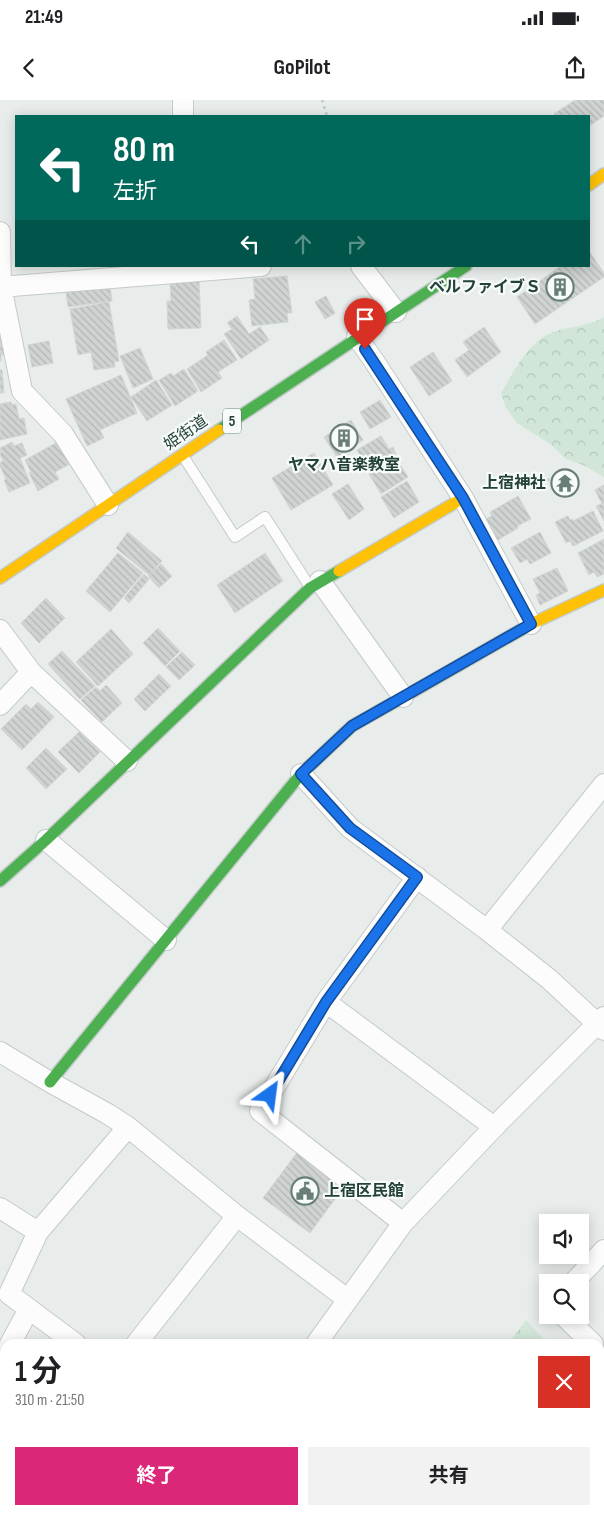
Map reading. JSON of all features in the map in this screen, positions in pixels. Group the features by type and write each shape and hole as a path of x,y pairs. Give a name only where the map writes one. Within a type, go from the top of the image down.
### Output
{"street":[{"path":"183,100 183,115"},
{"path":"590,183 604,174"},
{"path":"0,232 1,286 22,391 63,434 108,505"},
{"path":"1,286 182,269 235,267"},
{"path":"362,267 396,312"},
{"name":"姫街道","path":"0,578 357,337 464,267"},
{"path":"357,337 463,498 531,624"},
{"path":"0,881 46,840 315,584 463,498"},
{"path":"315,584 403,696"},
{"path":"50,1082 301,774 352,726 531,624 604,590"},
{"path":"0,630 31,672 127,761"},
{"path":"0,705 31,672"},
{"path":"301,774 350,828 486,930 602,1023 494,1127 403,1223 319,1339"},
{"path":"486,930 604,784"},
{"path":"46,840 166,940"},
{"path":"403,1223 260,1110 326,1002 417,877"},
{"path":"326,1002 494,1127"},
{"path":"0,1052 128,1127 236,1216 347,1299"},
{"path":"69,1339 9,1294 38,1232 128,1127"},
{"path":"0,1208 38,1232"},
{"path":"140,1339 236,1216"},
{"path":"582,1274 604,1250"},
{"path":"13,1339 29,1309"},
{"path":"572,1324 588,1339"}],"lane":[{"path":"182,455 235,537 265,517 315,584"}],"path":[{"path":"322,100 327,115"},
{"path":"463,498 512,478 554,480"}],"green space":[{"path":"604,317 604,477 583,465 566,459 550,444 517,423 506,408 501,393 517,365 530,348 546,335 587,324"},
{"path":"526,1320 543,1339 512,1339"}],"building":[{"path":"575,100 604,100 604,116 590,125 590,115 554,114"},
{"name":"ベルファイブＳ","path":"590,252 604,273 604,277 535,324 517,297 560,267 590,267"},
{"path":"287,276 292,313 287,313 288,322 252,326 249,300 255,299 253,279"},
{"path":"109,279 112,301 68,307 65,285"},
{"path":"199,279 201,328 168,329 167,301 171,301 170,281"},
{"path":"326,296 335,313 325,319 315,302"},
{"path":"109,302 119,361 114,362 115,367 94,370 91,352 78,355 70,309"},
{"path":"0,309 11,354 1,355 1,361 0,361"},
{"path":"237,316 249,334 260,327 269,340 241,359 224,334 232,329 227,323"},
{"path":"484,327 501,352 467,377 455,360 469,350 463,342"},
{"path":"224,340 237,360 218,372 222,378 201,392 187,369 208,355 206,352"},
{"path":"49,341 53,363 32,367 28,345"},
{"path":"140,348 153,379 133,388 120,356"},
{"path":"433,352 452,381 429,396 410,367"},
{"path":"184,369 198,391 175,406 159,380 171,373 173,376"},
{"path":"0,370 2,370 4,393 0,393"},
{"path":"121,375 137,413 100,430 104,438 87,446 66,399"},
{"path":"156,380 172,405 147,421 131,397"},
{"path":"380,400 391,417 370,429 360,412"},
{"path":"11,402 12,405 16,404 19,419 24,418 27,434 0,440 0,404"},
{"name":"ヤマハ音楽教室","path":"351,420 363,440 337,457 324,437"},
{"path":"381,436 389,449 393,447 396,454 369,471 357,450"},
{"path":"65,438 77,460 55,472 59,479 38,491 25,460"},
{"path":"12,442 14,446 22,443 27,455 20,458 30,483 9,492 0,466 0,463 3,461 0,455 0,448"},
{"path":"314,453 333,485 291,510 272,478"},
{"path":"396,458 408,477 381,494 369,474"},
{"path":"407,481 419,502 394,518 381,497"},
{"path":"348,484 364,509 349,520 332,494"},
{"path":"604,485 604,521 596,506 602,504 595,490"},
{"path":"518,496 531,519 517,526 518,528 498,540 486,519 492,516 490,512"},
{"path":"593,511 603,531 573,546 570,541 566,543 555,522 568,516 573,521"},
{"path":"128,532 162,561 149,575 116,548"},
{"path":"540,532 551,553 530,564 527,559 520,563 511,548"},
{"path":"604,539 604,574 597,577 594,572 589,575 578,553"},
{"path":"118,553 143,573 110,612 86,591"},
{"path":"265,553 283,581 235,613 217,585"},
{"path":"161,564 172,576 159,588 148,576"},
{"path":"557,568 568,591 540,605 536,595 540,593 533,579"},
{"path":"144,574 149,579 129,603 124,598"},
{"path":"46,598 65,618 39,643 21,623"},
{"path":"158,628 180,651 165,666 143,643"},
{"path":"111,629 133,654 98,686 76,662"},
{"path":"62,651 95,686 80,699 48,664"},
{"path":"182,652 195,665 179,680 166,667"},
{"path":"159,674 171,686 145,711 134,699"},
{"path":"106,685 122,703 102,722 81,700 96,687 100,691"},
{"path":"38,702 54,717 22,750 1,729 26,704 31,709"},
{"path":"79,732 100,752 79,773 58,752"},
{"path":"46,748 67,769 46,789 26,768"},
{"name":"上宿区民館","path":"299,1150 346,1184 310,1233 263,1198"}],"traffic: fast":[{"path":"219,430 464,267"},
{"path":"0,881 46,840 310,588 339,571"},
{"path":"50,1082 301,774 352,726 407,695"}],"traffic: slow":[{"path":"590,184 604,174"},
{"path":"0,578 219,430"},
{"path":"339,571 463,498"},
{"path":"407,695 531,624 604,590"}],"place":[{"name":"ベルファイブＳ","path":"560,287"},
{"name":"ヤマハ音楽教室","path":"344,438"},
{"name":"上宿神社","path":"565,483"},
{"name":"上宿区民館","path":"305,1191"}],"route":[{"path":"270,1095 326,1002 417,877 350,828 301,774 352,726 531,624 463,498 365,349"}]}
